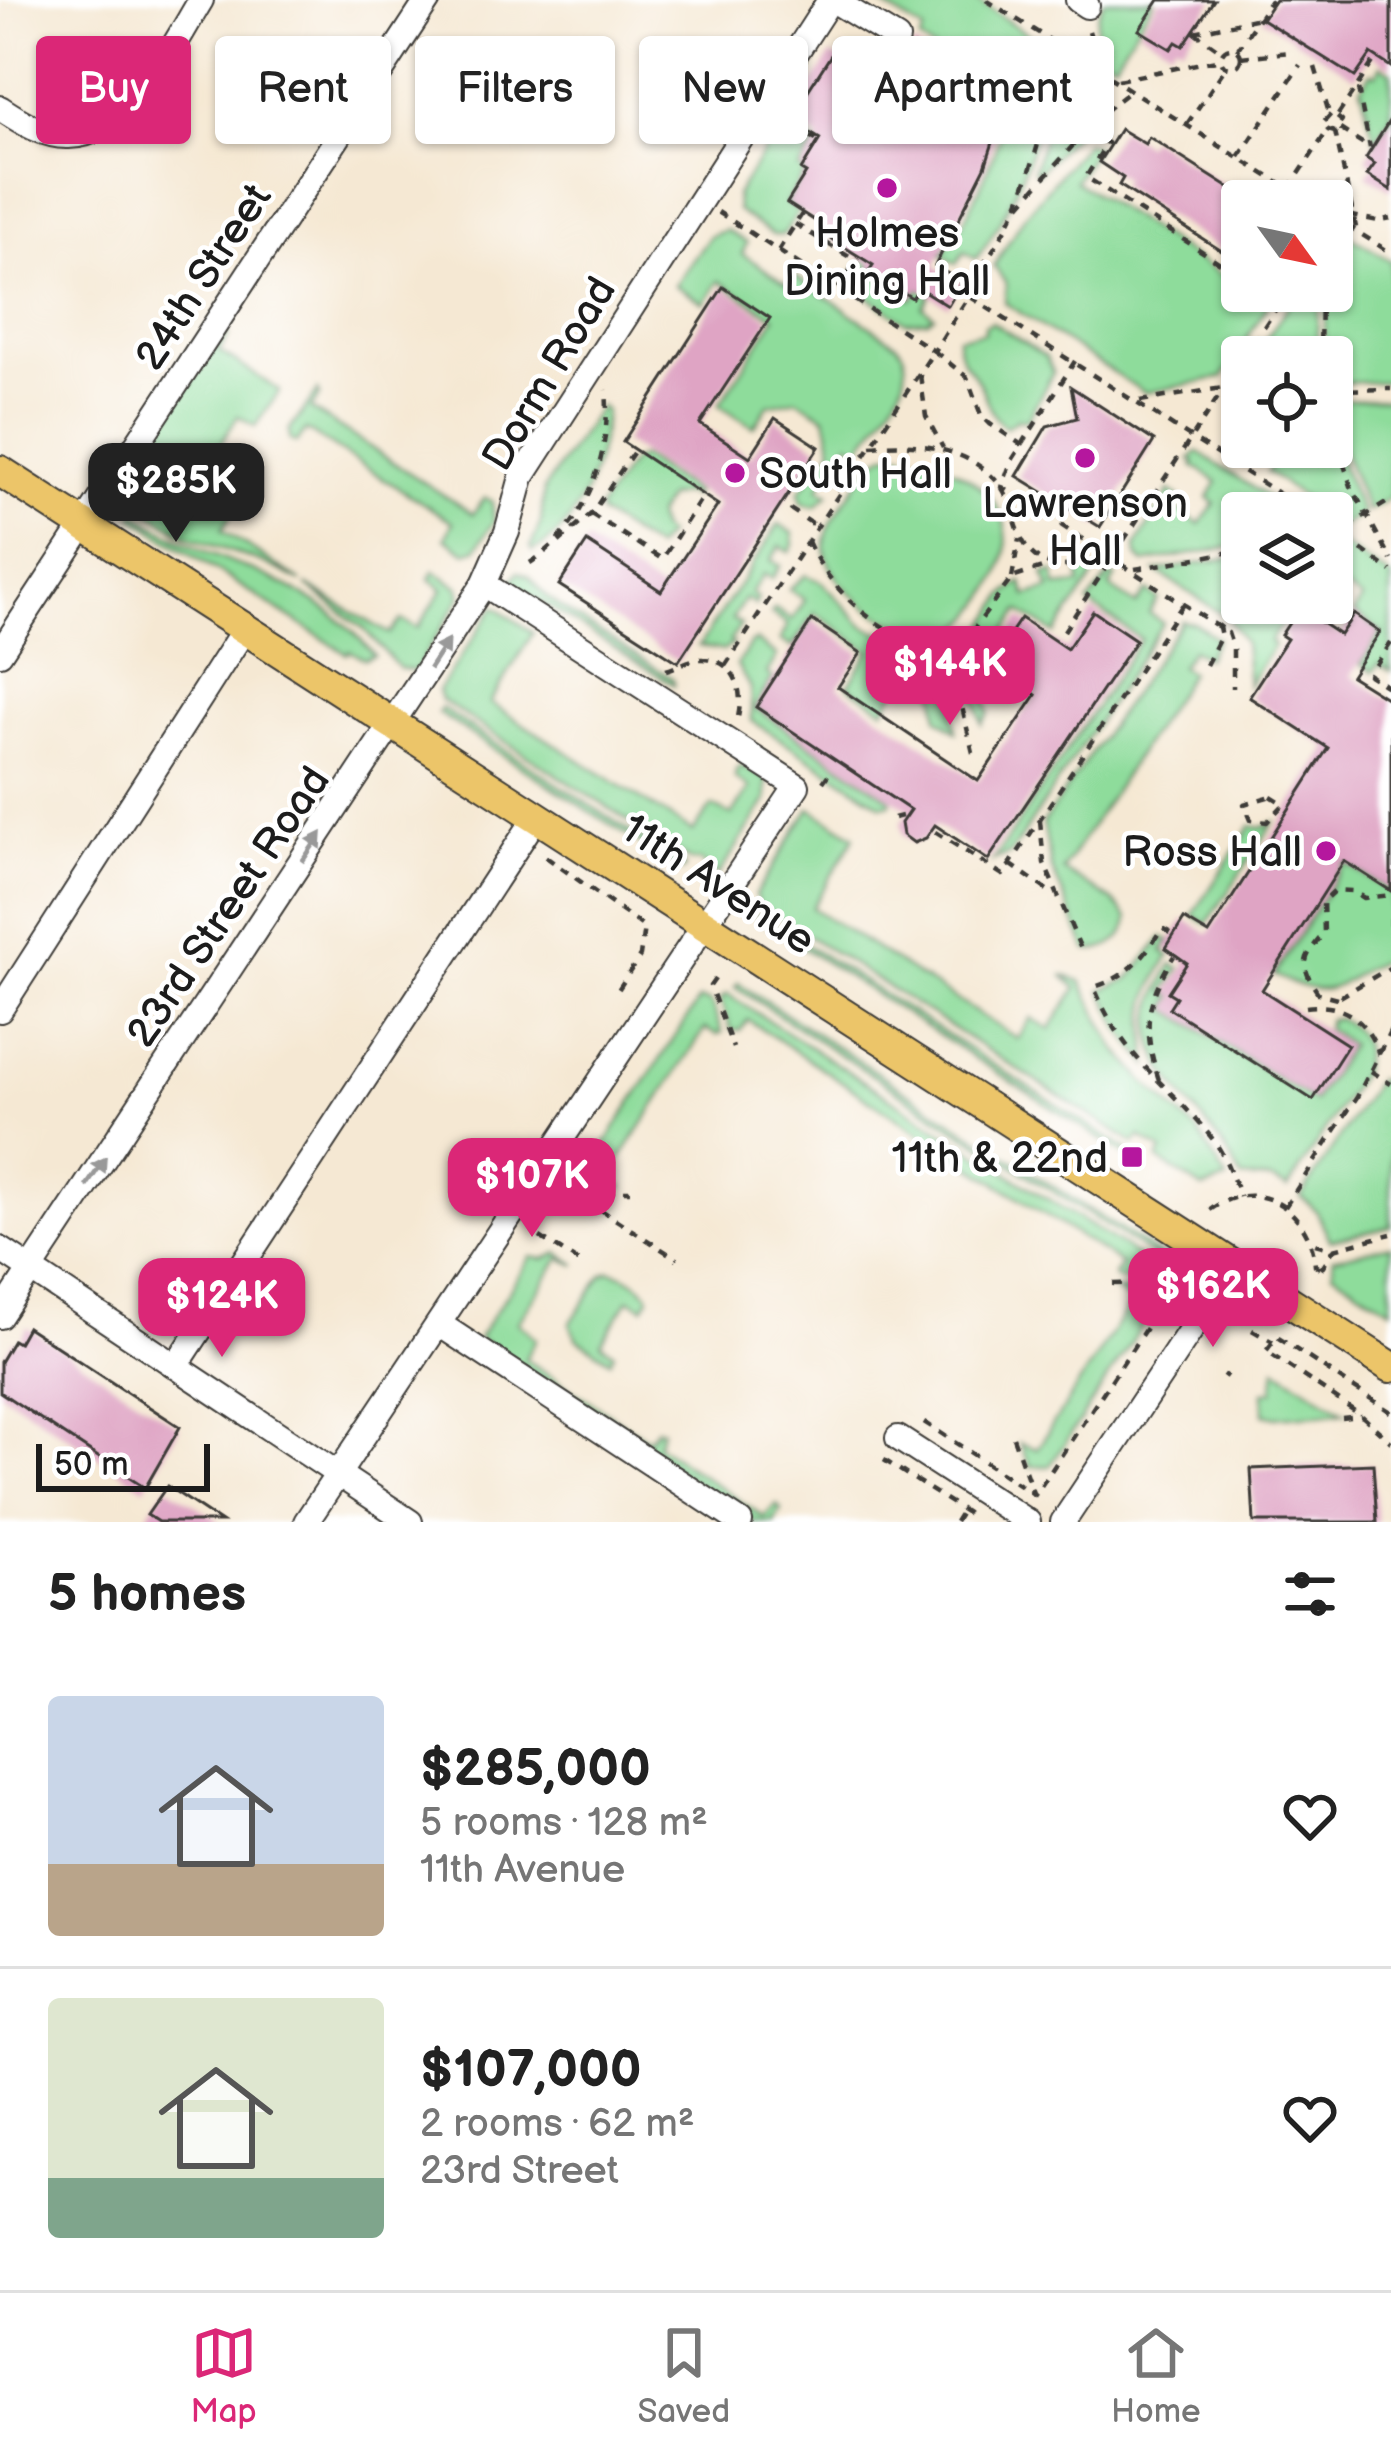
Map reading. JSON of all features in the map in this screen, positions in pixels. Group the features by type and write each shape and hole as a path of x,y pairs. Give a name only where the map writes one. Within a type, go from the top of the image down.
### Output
{"main road":[{"name":"11th Avenue","path":"0,471 1391,1367"}],"street":[{"path":"0,108 44,132 70,136 101,128 127,110 201,0"},
{"name":"24th Street","path":"0,653 428,0"},
{"path":"832,0 892,36"},
{"name":"Dorm Road","path":"484,584 507,532 521,477 832,0"},
{"path":"306,1522 797,786 484,584"},
{"name":"23rd Street Road","path":"0,1316 484,584"},
{"path":"0,1010 245,628"},
{"path":"176,1366 537,816"},
{"path":"0,1249 410,1522"},
{"path":"1063,1522 1234,1265"},
{"path":"439,1324 740,1522"},
{"path":"891,1449 1028,1522"}],"path":[{"path":"986,0 1042,36"},
{"path":"1226,67 1238,66 1239,54 1270,0"},
{"path":"1082,3 1099,63 1118,80"},
{"path":"1226,67 1222,55 1194,32 1259,18"},
{"path":"1118,80 1222,55 1290,52"},
{"path":"1357,86 1370,148 1324,123 1375,59"},
{"path":"1239,157 1300,65"},
{"path":"1187,124 1226,67"},
{"path":"1296,180 1342,121 1334,114 1315,67"},
{"path":"1114,78 1275,180"},
{"path":"1114,101 1132,89"},
{"path":"1334,131 1357,232"},
{"path":"808,135 816,140"},
{"path":"1015,212 1034,144"},
{"path":"1073,144 1015,212 964,292 1278,492"},
{"path":"1106,144 1086,177 1221,264"},
{"path":"701,201 934,351 968,377 981,415 989,424 1022,446"},
{"path":"778,250 802,214"},
{"path":"1355,218 1391,218"},
{"path":"795,224 857,260 838,289"},
{"path":"1353,230 1391,253"},
{"path":"725,666 969,296"},
{"path":"973,753 956,666 959,649 1012,578 1019,539 1003,477 1075,361"},
{"path":"920,371 922,404 943,448 1228,633 1233,648 1233,688"},
{"path":"545,553 580,510 597,471 607,433 605,379"},
{"path":"1140,401 1221,388"},
{"path":"1353,389 1391,388"},
{"path":"1064,632 1221,393"},
{"path":"871,446 943,448"},
{"path":"530,562 591,514 633,453"},
{"path":"1345,468 1391,560"},
{"path":"591,514 662,559 701,499"},
{"path":"1353,522 1391,500"},
{"path":"790,509 817,527"},
{"path":"1019,539 1051,565"},
{"path":"808,542 825,574 860,611 881,625 935,644 956,666"},
{"path":"1353,545 1391,571"},
{"path":"1133,570 1221,554"},
{"path":"1012,578 1051,565 1114,558"},
{"path":"935,832 1003,875 1183,604"},
{"path":"1206,665 1222,636 1219,627"},
{"path":"935,644 970,632"},
{"path":"1391,643 1370,675 1391,689"},
{"path":"666,670 703,658 725,666 738,682 739,717"},
{"path":"823,782 828,775"},
{"path":"1271,796 1284,805 1258,824 1245,814 1244,804 1271,796"},
{"path":"1040,820 1044,863 1081,950"},
{"path":"538,851 644,927 640,956 614,996"},
{"path":"1010,864 1057,897"},
{"path":"1337,998 1318,993 1305,969 1308,950 1324,933 1323,901 1335,890 1364,898 1391,895"},
{"path":"1391,918 1391,931"},
{"path":"1171,933 1162,928 1146,954 1121,978 1094,987 1117,1036 1211,1138 1240,1196"},
{"path":"1161,1087 1153,1061 1148,1009 1174,956"},
{"path":"1324,1005 1391,967"},
{"path":"715,979 710,986 733,1048"},
{"path":"1306,1007 1339,1007 1361,1022 1379,1055"},
{"path":"1285,1207 1390,1035"},
{"path":"1371,1071 1391,1084"},
{"path":"1144,1156 1149,1149"},
{"path":"630,1190 570,1190 676,1259"},
{"path":"1210,1197 1257,1197 1285,1207 1313,1243 1316,1265 1321,1269 1334,1249"},
{"path":"1210,1210 1225,1198"},
{"path":"1313,1243 1334,1249 1391,1234"},
{"path":"540,1237 579,1262"},
{"path":"1174,1263 1181,1280"},
{"path":"1113,1284 1181,1280"},
{"path":"1035,1495 1181,1280"},
{"path":"1252,1330 1391,1412"},
{"path":"1275,1340 1266,1352 1362,1416 1391,1442"},
{"path":"1342,1418 1362,1416"},
{"path":"925,1422 1035,1495"},
{"path":"1013,1437 1035,1495"},
{"path":"891,1449 981,1522"},
{"path":"955,1522 962,1511"}],"green space":[{"path":"874,0 976,0 1030,36 922,36 924,31"},
{"path":"1104,0 1154,0 1115,61 1114,36 1098,36"},
{"path":"1381,65 1391,71 1391,115 1375,141 1361,88"},
{"path":"808,138 816,143 786,203 799,212 783,235 773,235 737,211 736,195 769,144 808,144"},
{"path":"996,144 1032,144 1001,221 976,259 964,252 956,264 942,255 986,174"},
{"path":"1041,144 1065,144 1037,173 1033,170"},
{"path":"1084,144 1090,144 1096,147 1075,181 1221,275 1221,312 1264,312 1248,336 1221,336 1221,378 1145,393 1005,303 1006,284 994,266 1023,218"},
{"path":"726,230 747,243 742,254 789,285 795,276 897,344 904,356 906,369 896,397 860,448 849,442 837,461 846,468 842,474 832,468 819,488 829,494 816,506 802,503 799,492 833,449 826,417 797,399 768,405 754,427 719,405 775,317 719,281 704,303 675,285 710,236"},
{"path":"1353,238 1391,261 1391,382 1353,383 1353,336 1325,336 1325,312 1353,312"},
{"path":"874,260 868,271 912,299 919,288 930,295 923,307 934,315 906,322 851,285 861,262"},
{"path":"1284,312 1318,312 1317,336 1268,336"},
{"path":"992,322 1046,357 1053,373 1027,420 1017,419 1006,427 992,412 958,345 958,337 984,332 984,325"},
{"path":"226,328 229,335 219,351 280,391 255,426 238,416 194,486 233,512 222,530 302,582 189,537 118,492"},
{"path":"318,391 311,409 473,514 485,498 492,501 494,521 476,549 465,552 445,538 453,522 306,430 297,443 290,440 289,431"},
{"path":"1391,399 1391,497 1367,511 1350,468 1353,400"},
{"path":"600,406 605,411 603,430 586,491 564,526 533,551 544,489"},
{"path":"1198,452 1260,492 1221,492 1221,549 1144,563 1136,546 1170,491 1180,498 1174,508 1200,524 1215,503 1208,498 1218,482 1190,459"},
{"path":"888,453 944,465 988,494 1001,514 1007,538 1003,564 980,607 961,627 944,633 901,626 859,601 830,567 825,542 833,519 867,470"},
{"path":"641,457 694,492 692,497 685,493 667,498 656,515 659,529 667,535 654,549 600,514 599,508 632,461"},
{"path":"1270,468 1343,468 1353,492 1295,492 1267,472"},
{"path":"1353,492 1362,514 1353,519"},
{"path":"136,513 321,606 374,655 365,659 350,651 347,654 133,517"},
{"path":"779,524 793,533 794,545 790,551 780,546 771,560 780,566 772,579 764,574 751,593 758,599 755,605 745,599 732,619 741,625 730,641 733,644 723,651 699,646"},
{"path":"1353,552 1391,578 1391,671 1379,664 1373,672 1361,664 1382,632 1354,613 1362,599 1353,593"},
{"path":"1221,560 1221,613 1156,571"},
{"path":"434,571 459,587 461,597 415,671 399,668 363,628 306,585 390,634 401,620 418,628 443,589 430,579"},
{"path":"1080,571 1095,571 1095,575 1055,634 1020,611 984,664 1008,682 996,685 986,700 989,713 982,724 966,659 1005,595 1022,582 1027,596 1050,589 1044,574 1055,572 1056,587 1080,585"},
{"path":"518,572 529,576 569,613 673,679 674,685 511,583"},
{"path":"806,575 822,582 864,626 939,659 947,674 956,731 938,718 936,693 919,682 898,688 884,709 848,686 870,651 815,613 792,647 780,640 788,625 771,614 775,609 792,620 805,600 789,589"},
{"path":"1109,576 1116,577 1110,587 1136,605 1147,591 1158,599 1149,613 1163,623 1010,854 993,861 1141,639 1088,603"},
{"path":"495,606 533,633 490,703 693,832 712,806 732,815 750,788 735,778 741,766 767,779 767,800 718,876 441,700 438,691"},
{"path":"1182,621 1217,638 1206,658 1192,649 1180,666 1190,673 1063,870 1114,902 1128,918 1115,943 1087,950 1051,867 1043,823"},
{"path":"1232,624 1282,624 1248,685 1244,643"},
{"path":"756,641 777,656 767,673 772,678 755,708 891,803 882,805 752,721 750,688 737,665"},
{"path":"441,708 685,867 682,871 438,713"},
{"path":"810,808 855,836 812,908 1018,1039 1031,1018 1050,1029 1077,988 1062,975 1081,981 1115,1047 1198,1132 1227,1180 1203,1189 1158,1160 1162,1151 1140,1137 1135,1144 759,905 755,895"},
{"path":"1274,822 1207,924 1193,915 1251,826 1261,828"},
{"path":"1345,863 1391,892 1391,958 1327,989 1297,985 1274,975"},
{"path":"758,914 1129,1151 1127,1156 756,918"},
{"path":"1163,937 1169,940 1163,951 1170,956 1149,997 1148,1065 1121,1030 1102,990 1129,979"},
{"path":"1173,964 1180,968 1165,991 1173,997 1167,1009 1314,1101 1350,1045 1326,1028 1329,1019 1347,1024 1362,1041 1362,1072 1288,1188 1270,1180 1241,1178 1157,1054 1151,1028 1156,999"},
{"path":"738,983 1163,1257 1161,1261 735,987"},
{"path":"727,994 1158,1269 1158,1279 1118,1280 1114,1276 1121,1264 943,1148 933,1161 927,1160 932,1141 748,1020 740,1031 731,1030 720,1000"},
{"path":"699,1000 711,1002 722,1033 705,1029 610,1175 622,1186 595,1185 588,1170"},
{"path":"1377,1079 1391,1088 1391,1226 1330,1240 1317,1212 1301,1197"},
{"path":"1391,1245 1391,1309 1333,1272 1333,1258"},
{"path":"559,1253 577,1265 560,1258 518,1322 536,1339 525,1359 648,1439 657,1428 662,1429 657,1445 764,1517 777,1505 781,1510 774,1522 756,1522 478,1338 531,1257 544,1259"},
{"path":"610,1271 633,1280 650,1297 644,1307 629,1299 601,1343 614,1353 610,1360 578,1339 570,1324 602,1275"},
{"path":"1158,1290 1162,1296 1050,1466 1030,1466 1020,1443 1037,1449 1132,1302 1115,1291"},
{"path":"1276,1368 1345,1412 1264,1414 1264,1392 1273,1391"}],"building":[{"path":"1159,0 1214,0 1183,46 1176,42 1171,49 1139,30"},
{"path":"1275,0 1391,0 1391,67 1371,54 1355,77 1262,19"},
{"name":"Holmes Dining Hall","path":"831,55 832,144 992,144 935,266 962,282 948,306 919,288 912,298 869,271 873,265 787,203 820,139 808,132 808,91"},
{"path":"1391,118 1391,190 1367,175 1375,164 1366,158"},
{"path":"1120,129 1145,144 1149,137 1221,183 1221,251 1119,185 1123,178 1099,162"},
{"name":"South Hall","path":"723,287 770,318 700,424 750,457 775,418 819,447 678,662 559,585 587,542 661,591 718,505 623,442"},
{"name":"Lawrenson Hall","path":"1071,387 1154,441 1100,527 1017,476 1047,426 1077,418"},
{"path":"1093,611 1136,640 988,860 935,825 926,838 914,843 903,835 901,823 910,810 756,707 812,620 861,653 838,687 978,781 1036,695 990,663 1021,618 1067,649"},
{"name":"Ross Hall","path":"1354,614 1380,632 1351,676 1391,701 1391,891 1344,861 1262,990 1348,1045 1313,1100 1169,1008 1176,997 1168,992 1187,963 1166,948 1184,919 1209,934 1328,748 1249,697 1287,639 1281,635 1288,624 1323,624 1340,635 1347,624 1353,624"},
{"path":"27,1327 180,1427 145,1488 0,1392 0,1362"},
{"path":"1373,1464 1377,1522 1254,1522 1251,1469"},
{"path":"167,1486 221,1522 158,1522 147,1515"}],"place":[{"name":"Holmes Dining Hall","path":"887,188"},
{"name":"Lawrenson Hall","path":"1085,458"},
{"name":"South Hall","path":"735,473"},
{"name":"Ross Hall","path":"1326,851"},
{"name":"11th & 22nd","path":"1132,1157"}]}
